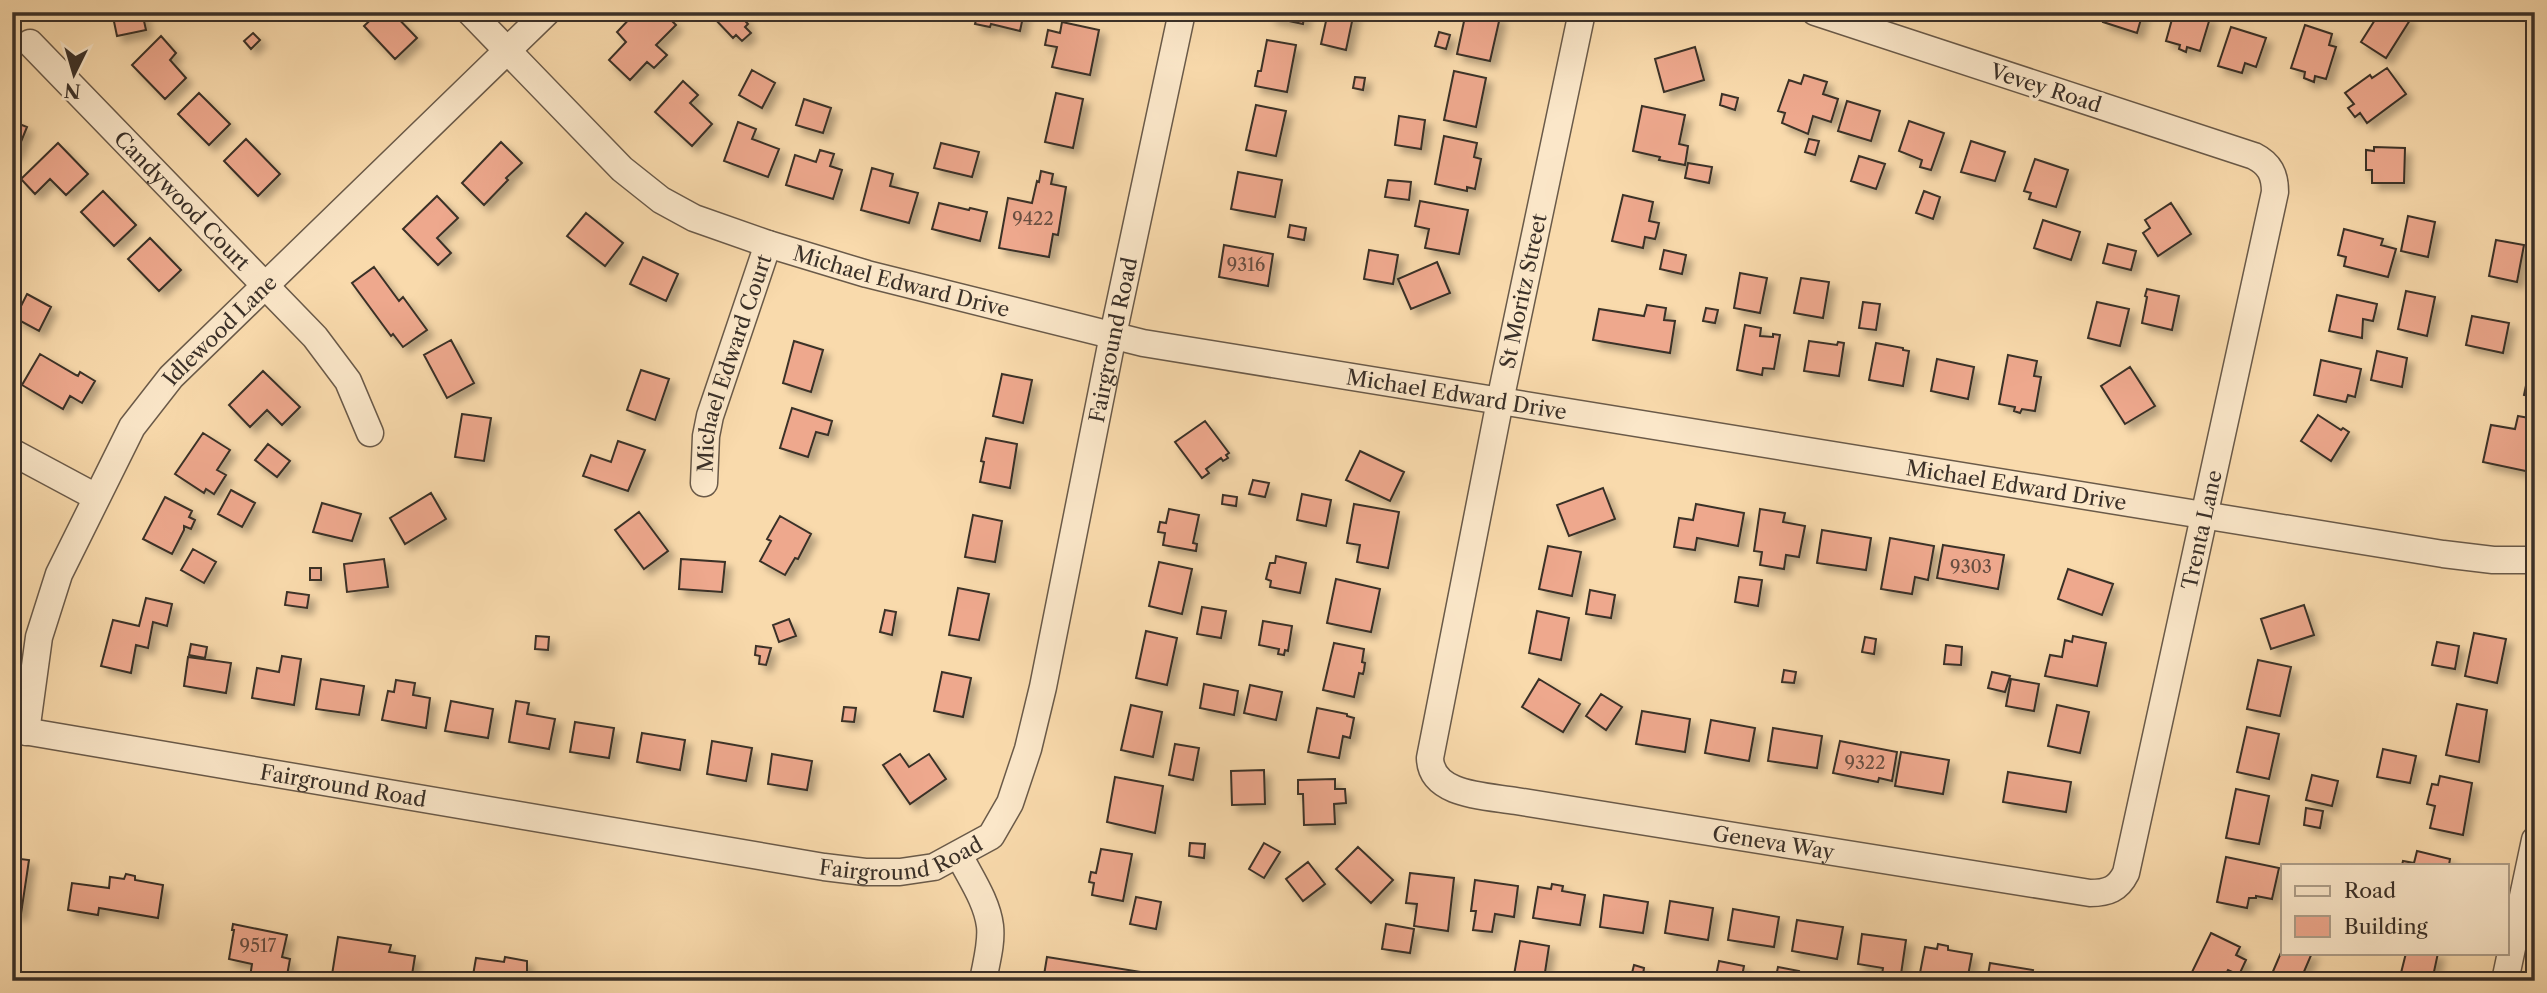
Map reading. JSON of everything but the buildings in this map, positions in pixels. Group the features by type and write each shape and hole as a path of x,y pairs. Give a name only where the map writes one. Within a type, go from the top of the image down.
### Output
{"street":[{"name":"Michael Edward Drive","path":"470,12 622,169 661,200 694,218 768,244 949,296 1143,344 2443,554 2493,560 2535,559"},
{"name":"Idlewood Lane","path":"19,730 45,613 59,575 132,427 171,377 547,12"},
{"name":"Fairground Road","path":"19,730 865,872 924,870 960,855 991,836 1010,803 1028,749 1182,12"},
{"name":"St Moritz Street","path":"1434,776 1430,758 1500,401 1582,12"},
{"name":"Vevey Road","path":"1815,12 2255,156 2264,161 2272,171"},
{"name":"Candywood Court","path":"30,43 315,337 348,382 370,433"},
{"name":"Trenta Lane","path":"2116,887 2126,873 2205,517 2275,192 2272,171"},
{"name":"Michael Edward Court","path":"704,483 706,436 710,415 768,244"},
{"path":"12,452 96,497"},
{"name":"Geneva Way","path":"1434,776 1458,790 1530,803 2090,893 2105,893 2116,887"},
{"path":"2505,981 2526,919 2535,840"},
{"path":"960,855 984,904 990,926 984,981"}]}
